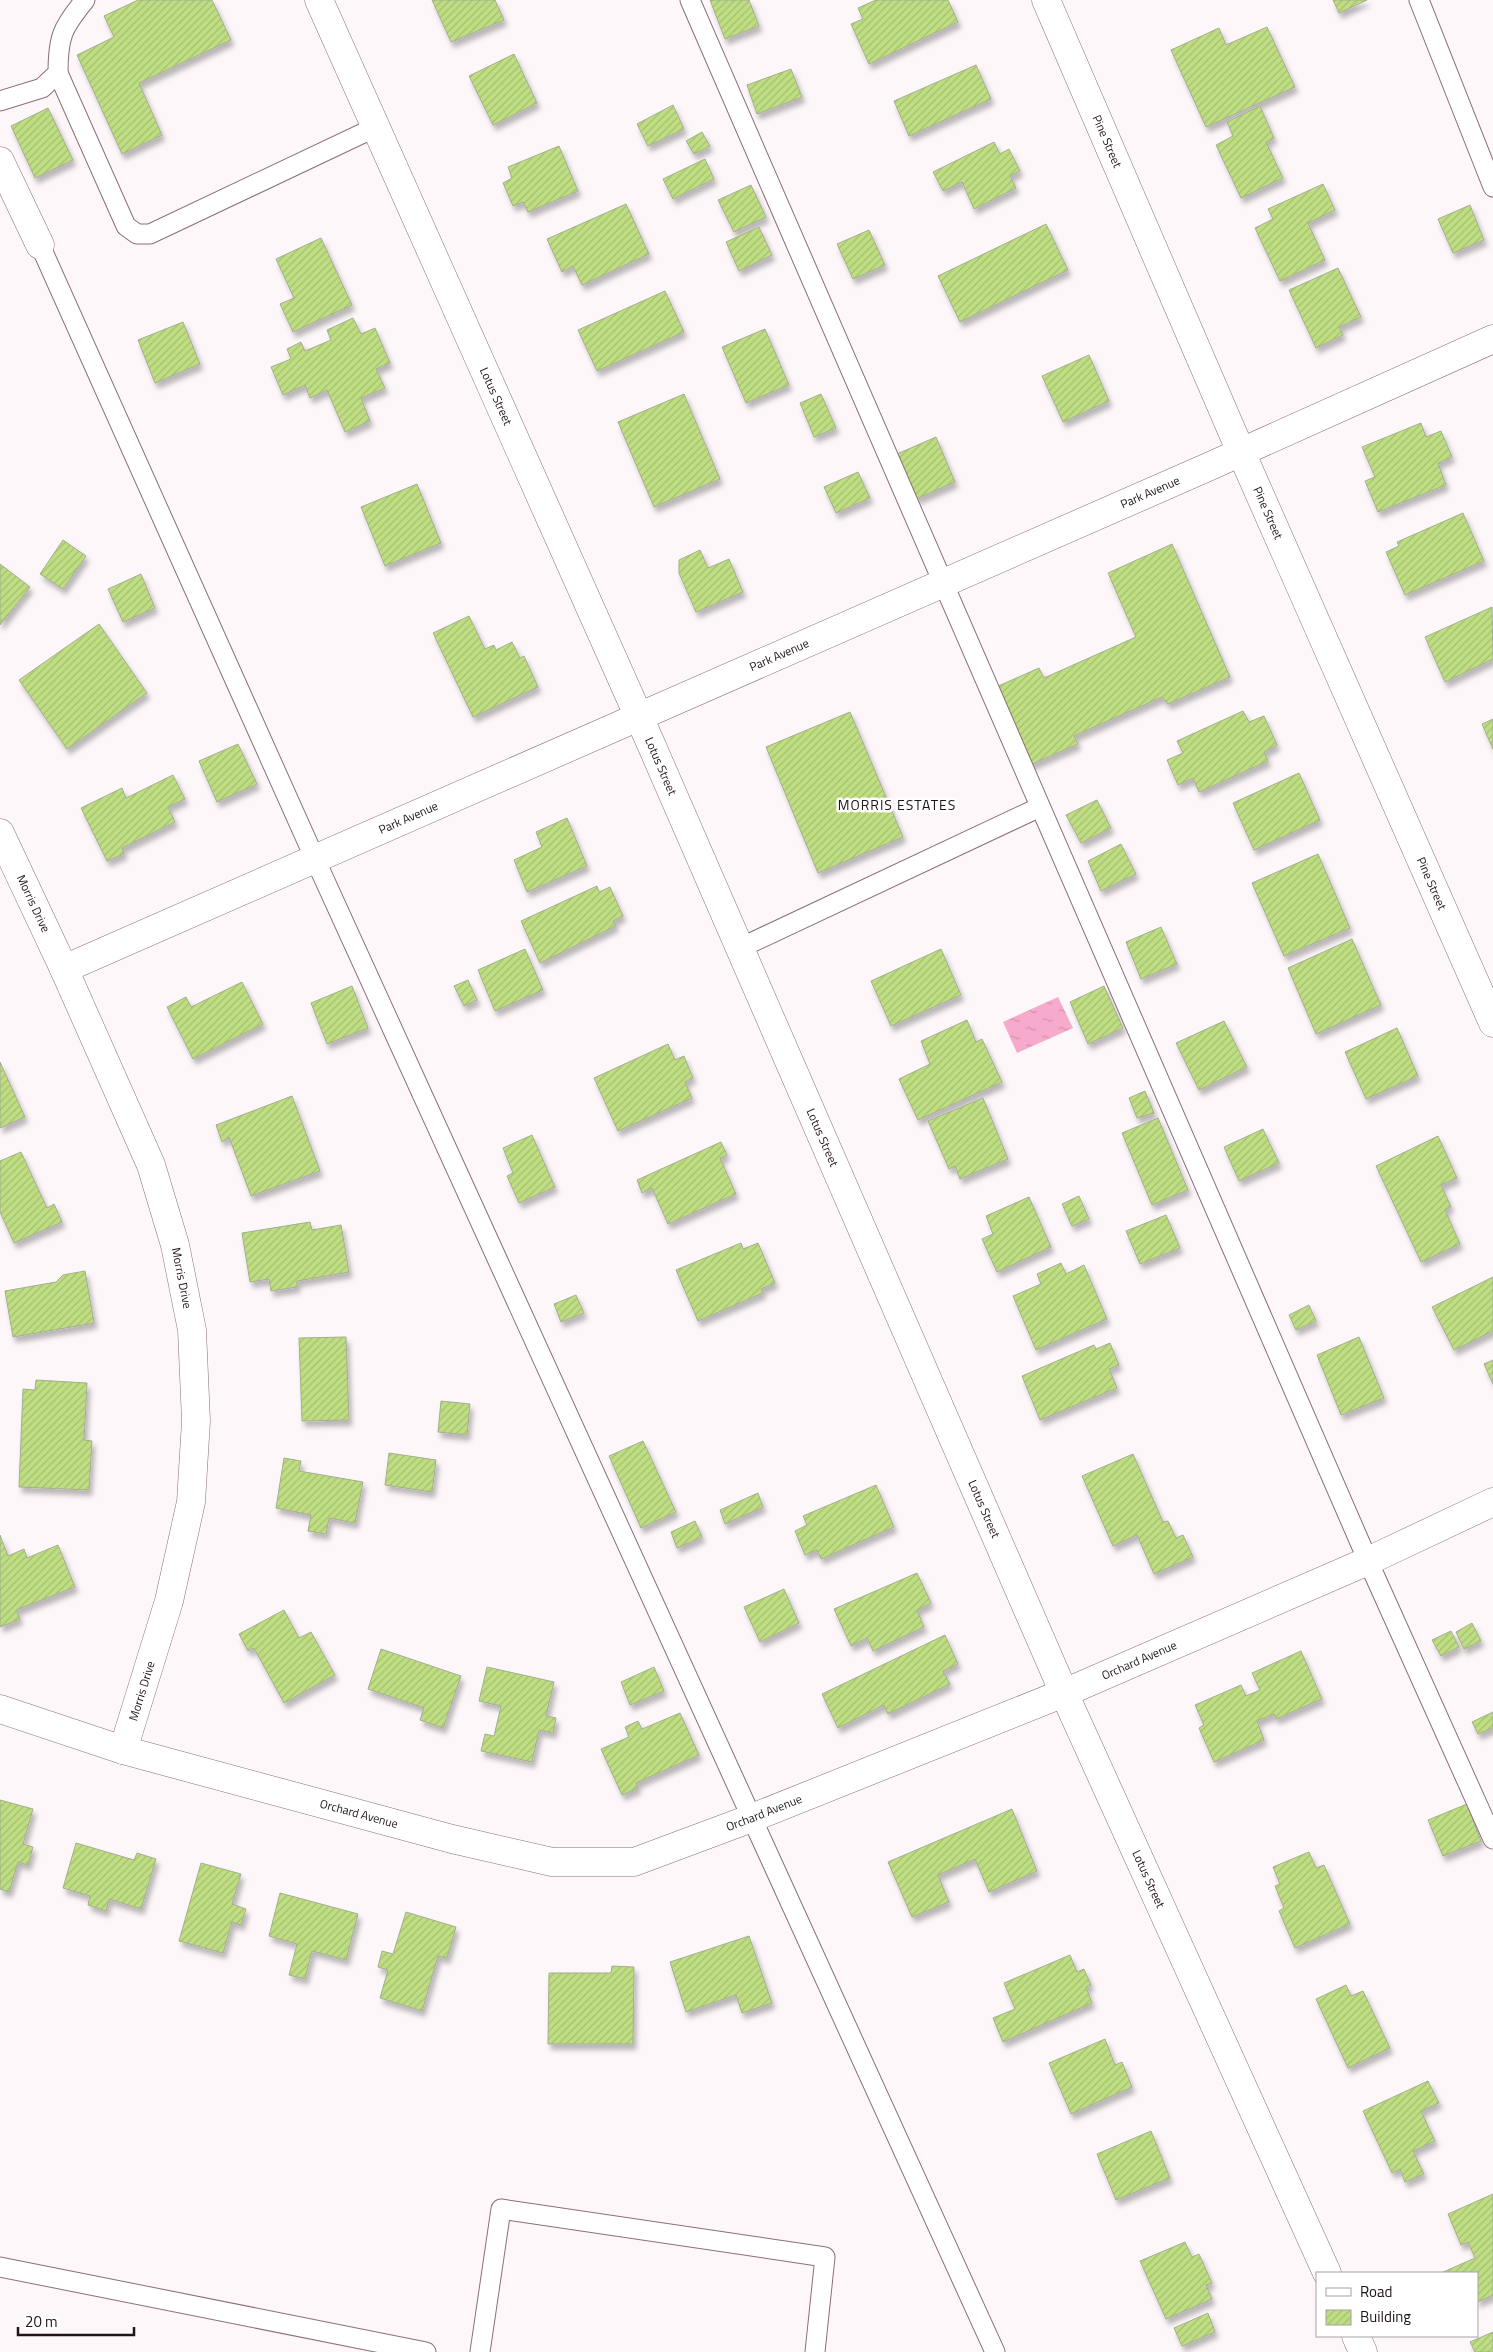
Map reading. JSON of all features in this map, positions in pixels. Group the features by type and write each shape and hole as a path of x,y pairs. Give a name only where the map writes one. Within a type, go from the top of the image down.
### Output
{"street":[{"name":"Lotus Street","path":"319,0 638,716 1064,1693 1327,2272"},
{"name":"Pine Street","path":"1046,0 1241,452 1493,1023"},
{"path":"0,161 40,245"},
{"name":"Park Avenue","path":"64,969 1241,452 1493,339"},
{"name":"Morris Drive","path":"0,833 64,969 151,1165 175,1245 192,1330 196,1421 192,1502 169,1602 123,1750"},
{"name":"Orchard Avenue","path":"0,1709 123,1750 452,1839 552,1862 634,1862 752,1818 1064,1693 1368,1561 1493,1502"},
{"path":"1356,2337 1363,2352"}],"lane":[{"path":"85,0 65,24 58,52 58,73 126,226 137,234 150,234 376,127"},
{"path":"690,0 1368,1561 1493,1839"},
{"path":"1419,0 1493,187"},
{"path":"0,101 42,88 58,73"},
{"path":"40,245 315,859 752,1818 763,1847 995,2352"},
{"path":"740,948 1040,807"},
{"path":"480,2352 501,2209 825,2257 815,2352"},
{"path":"0,2267 406,2350 426,2352"}],"water":[{"path":"1058,997 1073,1028 1017,1053 1003,1022"}],"building":[{"path":"138,0 212,0 231,40 139,83 162,135 122,154 77,55 114,37 104,16"},
{"path":"432,0 495,0 504,20 451,42"},
{"path":"710,0 749,0 759,26 725,39"},
{"path":"876,0 948,0 958,22 869,64 851,24 863,19 858,8"},
{"path":"1333,0 1367,0 1339,13"},
{"path":"1267,27 1295,87 1206,127 1171,50 1219,28 1226,45"},
{"path":"514,54 537,103 493,125 469,76"},
{"path":"976,65 991,99 909,136 894,101"},
{"path":"791,69 802,97 757,114 747,85"},
{"path":"673,105 684,129 648,146 637,124"},
{"path":"1260,106 1274,138 1266,142 1283,178 1241,198 1216,145 1233,136 1227,122"},
{"path":"48,108 73,160 35,178 11,126"},
{"path":"702,132 710,146 694,154 686,141"},
{"path":"994,142 1000,154 1009,149 1020,171 1010,176 1016,188 974,209 962,182 943,191 933,172"},
{"path":"559,146 578,191 528,212 523,202 513,206 503,183 512,178 508,167"},
{"path":"705,159 714,179 673,199 663,179"},
{"path":"1323,184 1335,210 1308,223 1325,260 1280,281 1255,228 1273,219 1268,209"},
{"path":"751,185 766,217 734,232 718,200"},
{"path":"626,204 649,254 582,285 573,266 562,272 547,239"},
{"path":"1470,205 1484,240 1453,253 1438,219"},
{"path":"1046,224 1068,270 960,322 938,276"},
{"path":"759,227 772,255 739,271 726,242"},
{"path":"869,230 885,265 853,279 837,244"},
{"path":"321,238 352,305 293,332 280,304 294,298 276,259"},
{"path":"1338,268 1361,317 1339,327 1343,335 1316,348 1289,290"},
{"path":"665,291 684,332 597,371 578,330"},
{"path":"353,318 361,334 375,328 390,363 376,369 385,388 361,398 370,421 345,432 327,390 310,398 305,385 283,395 271,367 291,359 287,349 301,342 305,351 331,340 327,330"},
{"path":"183,322 200,364 155,383 138,340"},
{"path":"765,329 789,385 746,403 722,347"},
{"path":"1089,355 1109,401 1063,422 1042,376"},
{"path":"684,394 720,479 654,507 618,422"},
{"path":"821,394 836,428 814,437 800,403"},
{"path":"1421,423 1426,437 1441,431 1452,457 1438,463 1446,485 1378,512 1365,481 1375,477 1362,447"},
{"path":"936,437 955,482 916,499 897,454"},
{"path":"858,472 870,498 836,513 824,487"},
{"path":"417,484 441,543 385,566 361,507"},
{"path":"1463,513 1484,561 1405,595 1386,552 1399,546 1397,542"},
{"path":"63,540 86,556 63,589 40,574"},
{"path":"1172,544 1230,677 1168,704 1162,697 1074,736 1078,744 1030,765 996,687 1039,668 1044,678 1136,637 1108,573"},
{"path":"700,550 708,568 729,559 743,592 696,612 679,573 679,560"},
{"path":"0,564 30,587 0,625"},
{"path":"141,574 155,608 123,622 108,589"},
{"path":"1492,607 1493,659 1445,682 1425,637"},
{"path":"469,616 485,649 494,645 496,650 512,642 520,658 524,656 538,687 473,717 433,633"},
{"path":"99,624 147,693 67,749 19,680"},
{"path":"1243,711 1249,722 1264,716 1277,745 1264,752 1268,761 1199,792 1193,778 1178,785 1167,760 1183,753 1177,741"},
{"path":"850,712 903,837 818,873 766,747"},
{"path":"1493,719 1493,749 1482,724"},
{"path":"238,744 257,784 217,802 199,761"},
{"path":"1299,773 1320,820 1254,850 1233,803"},
{"path":"173,775 185,799 168,807 175,822 122,848 124,854 107,861 81,808 122,788 126,798"},
{"path":"1097,800 1111,828 1081,843 1066,815"},
{"path":"567,818 587,866 527,892 514,860 542,847 536,832"},
{"path":"1121,844 1136,874 1101,891 1088,861"},
{"path":"1318,854 1350,928 1284,956 1252,883"},
{"path":"597,886 599,892 610,887 623,916 613,921 616,926 540,963 521,921"},
{"path":"1161,927 1177,964 1141,979 1126,942"},
{"path":"1352,939 1381,1005 1316,1034 1288,968"},
{"path":"525,949 543,990 495,1011 478,970"},
{"path":"941,949 961,995 891,1026 871,981"},
{"path":"468,980 477,1000 464,1006 454,986"},
{"path":"242,982 263,1024 193,1059 167,1007 186,997 191,1007"},
{"path":"352,986 368,1028 327,1044 311,1003"},
{"path":"1104,986 1123,1028 1088,1044 1070,1002"},
{"path":"967,1020 976,1042 982,1039 1002,1082 918,1120 899,1079 930,1064 921,1041"},
{"path":"1224,1021 1247,1067 1199,1090 1176,1043"},
{"path":"1397,1028 1418,1076 1366,1099 1345,1052"},
{"path":"668,1044 675,1060 684,1056 693,1078 685,1082 692,1098 618,1131 594,1078"},
{"path":"0,1062 25,1117 0,1128"},
{"path":"1145,1091 1154,1113 1137,1118 1129,1098"},
{"path":"292,1096 320,1171 251,1196 229,1137 222,1142 216,1125"},
{"path":"983,1098 1008,1159 960,1179 955,1166 949,1169 928,1121"},
{"path":"1158,1118 1188,1190 1152,1205 1122,1133"},
{"path":"1263,1129 1279,1163 1239,1181 1224,1147"},
{"path":"532,1135 555,1187 519,1203 507,1176 513,1173 503,1148"},
{"path":"1438,1136 1457,1178 1441,1185 1451,1207 1445,1210 1460,1244 1421,1262 1376,1166"},
{"path":"721,1142 727,1155 720,1158 736,1194 668,1224 652,1188 642,1193 637,1180"},
{"path":"21,1152 47,1208 54,1204 62,1222 14,1243 0,1212 0,1161"},
{"path":"1079,1196 1089,1219 1072,1226 1062,1204"},
{"path":"1029,1197 1051,1247 997,1272 982,1239 993,1234 986,1216"},
{"path":"1166,1215 1180,1248 1140,1264 1126,1231"},
{"path":"310,1222 312,1230 341,1225 349,1272 297,1281 297,1287 271,1291 269,1279 250,1282 242,1233"},
{"path":"741,1243 743,1249 758,1243 775,1283 761,1289 763,1293 698,1321 676,1270"},
{"path":"1061,1263 1066,1274 1084,1265 1107,1319 1036,1350 1013,1296 1041,1284 1037,1274"},
{"path":"85,1271 94,1323 13,1337 5,1291 56,1282 63,1275"},
{"path":"1493,1277 1493,1331 1454,1350 1432,1307"},
{"path":"576,1295 584,1313 561,1322 554,1304"},
{"path":"1309,1305 1316,1321 1296,1330 1289,1315"},
{"path":"346,1337 349,1420 302,1421 299,1338"},
{"path":"1359,1337 1384,1398 1341,1415 1317,1355"},
{"path":"1110,1343 1119,1365 1109,1369 1117,1388 1040,1420 1022,1376 1094,1345 1096,1349"},
{"path":"1493,1360 1493,1384 1484,1364"},
{"path":"36,1380 87,1383 84,1440 92,1441 89,1490 19,1487 23,1389 35,1390"},
{"path":"441,1401 470,1404 467,1435 438,1432"},
{"path":"643,1441 676,1512 641,1528 609,1456"},
{"path":"389,1453 436,1460 432,1492 385,1485"},
{"path":"1133,1454 1163,1522 1168,1521 1176,1538 1183,1535 1193,1557 1154,1574 1137,1535 1113,1546 1082,1476"},
{"path":"284,1458 301,1461 299,1471 363,1482 355,1523 329,1518 326,1534 308,1531 311,1515 276,1508"},
{"path":"876,1485 894,1527 821,1559 817,1550 805,1555 795,1531 807,1525 803,1516"},
{"path":"758,1493 763,1507 725,1524 720,1510"},
{"path":"695,1521 702,1537 677,1548 671,1532"},
{"path":"0,1535 8,1556 24,1549 27,1558 58,1545 75,1587 16,1610 20,1619 0,1627"},
{"path":"917,1573 931,1603 917,1610 924,1627 873,1651 867,1638 851,1646 834,1609"},
{"path":"784,1589 799,1623 760,1642 744,1607"},
{"path":"284,1610 299,1638 311,1632 335,1675 284,1703 254,1648 248,1651 239,1634"},
{"path":"1472,1623 1481,1641 1464,1649 1456,1632"},
{"path":"1451,1631 1459,1647 1441,1656 1432,1640"},
{"path":"945,1635 958,1664 943,1671 950,1684 888,1714 884,1705 838,1728 822,1694"},
{"path":"381,1649 461,1676 443,1728 420,1720 424,1708 368,1689"},
{"path":"1301,1651 1322,1699 1276,1719 1274,1714 1257,1721 1264,1740 1214,1762 1199,1728 1204,1725 1195,1705 1241,1685 1246,1696 1260,1690 1252,1673"},
{"path":"487,1667 554,1682 546,1716 556,1718 553,1733 539,1730 532,1762 481,1751 485,1734 494,1736 501,1706 479,1701"},
{"path":"654,1667 664,1691 630,1705 621,1682"},
{"path":"1493,1712 1493,1728 1478,1734 1472,1722"},
{"path":"680,1713 699,1755 636,1783 638,1788 622,1795 601,1749 629,1737 625,1727 638,1721 642,1729"},
{"path":"0,1800 33,1809 23,1844 33,1847 28,1865 18,1862 9,1892 0,1889"},
{"path":"1467,1804 1481,1841 1443,1856 1428,1820"},
{"path":"1012,1809 1037,1871 989,1892 975,1859 938,1875 949,1902 912,1917 888,1862"},
{"path":"76,1843 134,1860 137,1853 156,1859 141,1909 109,1899 106,1911 88,1905 90,1896 63,1888"},
{"path":"1309,1852 1316,1868 1324,1865 1350,1924 1295,1948 1279,1911 1284,1908 1275,1886 1280,1884 1273,1867"},
{"path":"201,1863 241,1874 232,1904 246,1909 241,1925 232,1922 223,1953 179,1941"},
{"path":"280,1893 358,1914 346,1960 312,1951 305,1979 289,1975 297,1944 269,1936"},
{"path":"406,1912 456,1927 447,1958 438,1956 422,2011 380,1998 388,1970 378,1967 382,1951 393,1954"},
{"path":"749,1936 772,2003 742,2013 736,1995 686,2012 670,1962"},
{"path":"1070,1955 1077,1972 1084,1969 1091,1985 1086,1987 1092,2003 1003,2042 993,2018 1015,2009 1004,1983"},
{"path":"612,1966 634,1967 633,2044 548,2044 549,1973 611,1973"},
{"path":"1346,1985 1351,1996 1363,1991 1390,2048 1348,2068 1316,1999"},
{"path":"1105,2039 1115,2065 1122,2062 1132,2087 1071,2114 1049,2063"},
{"path":"1428,2081 1439,2103 1421,2111 1435,2141 1413,2151 1424,2174 1405,2182 1400,2169 1392,2173 1363,2111"},
{"path":"1151,2131 1170,2178 1116,2200 1097,2154"},
{"path":"1493,2194 1493,2295 1478,2302 1478,2272 1443,2272 1475,2258 1468,2242 1461,2245 1448,2214"},
{"path":"1185,2242 1192,2257 1199,2254 1212,2283 1206,2285 1212,2299 1166,2319 1140,2261"},
{"path":"1208,2313 1215,2332 1182,2346 1174,2328"},
{"path":"1493,2332 1493,2352 1475,2352 1470,2342"}],"district":[{"name":"MORRIS ESTATES","path":"897,805"}]}
